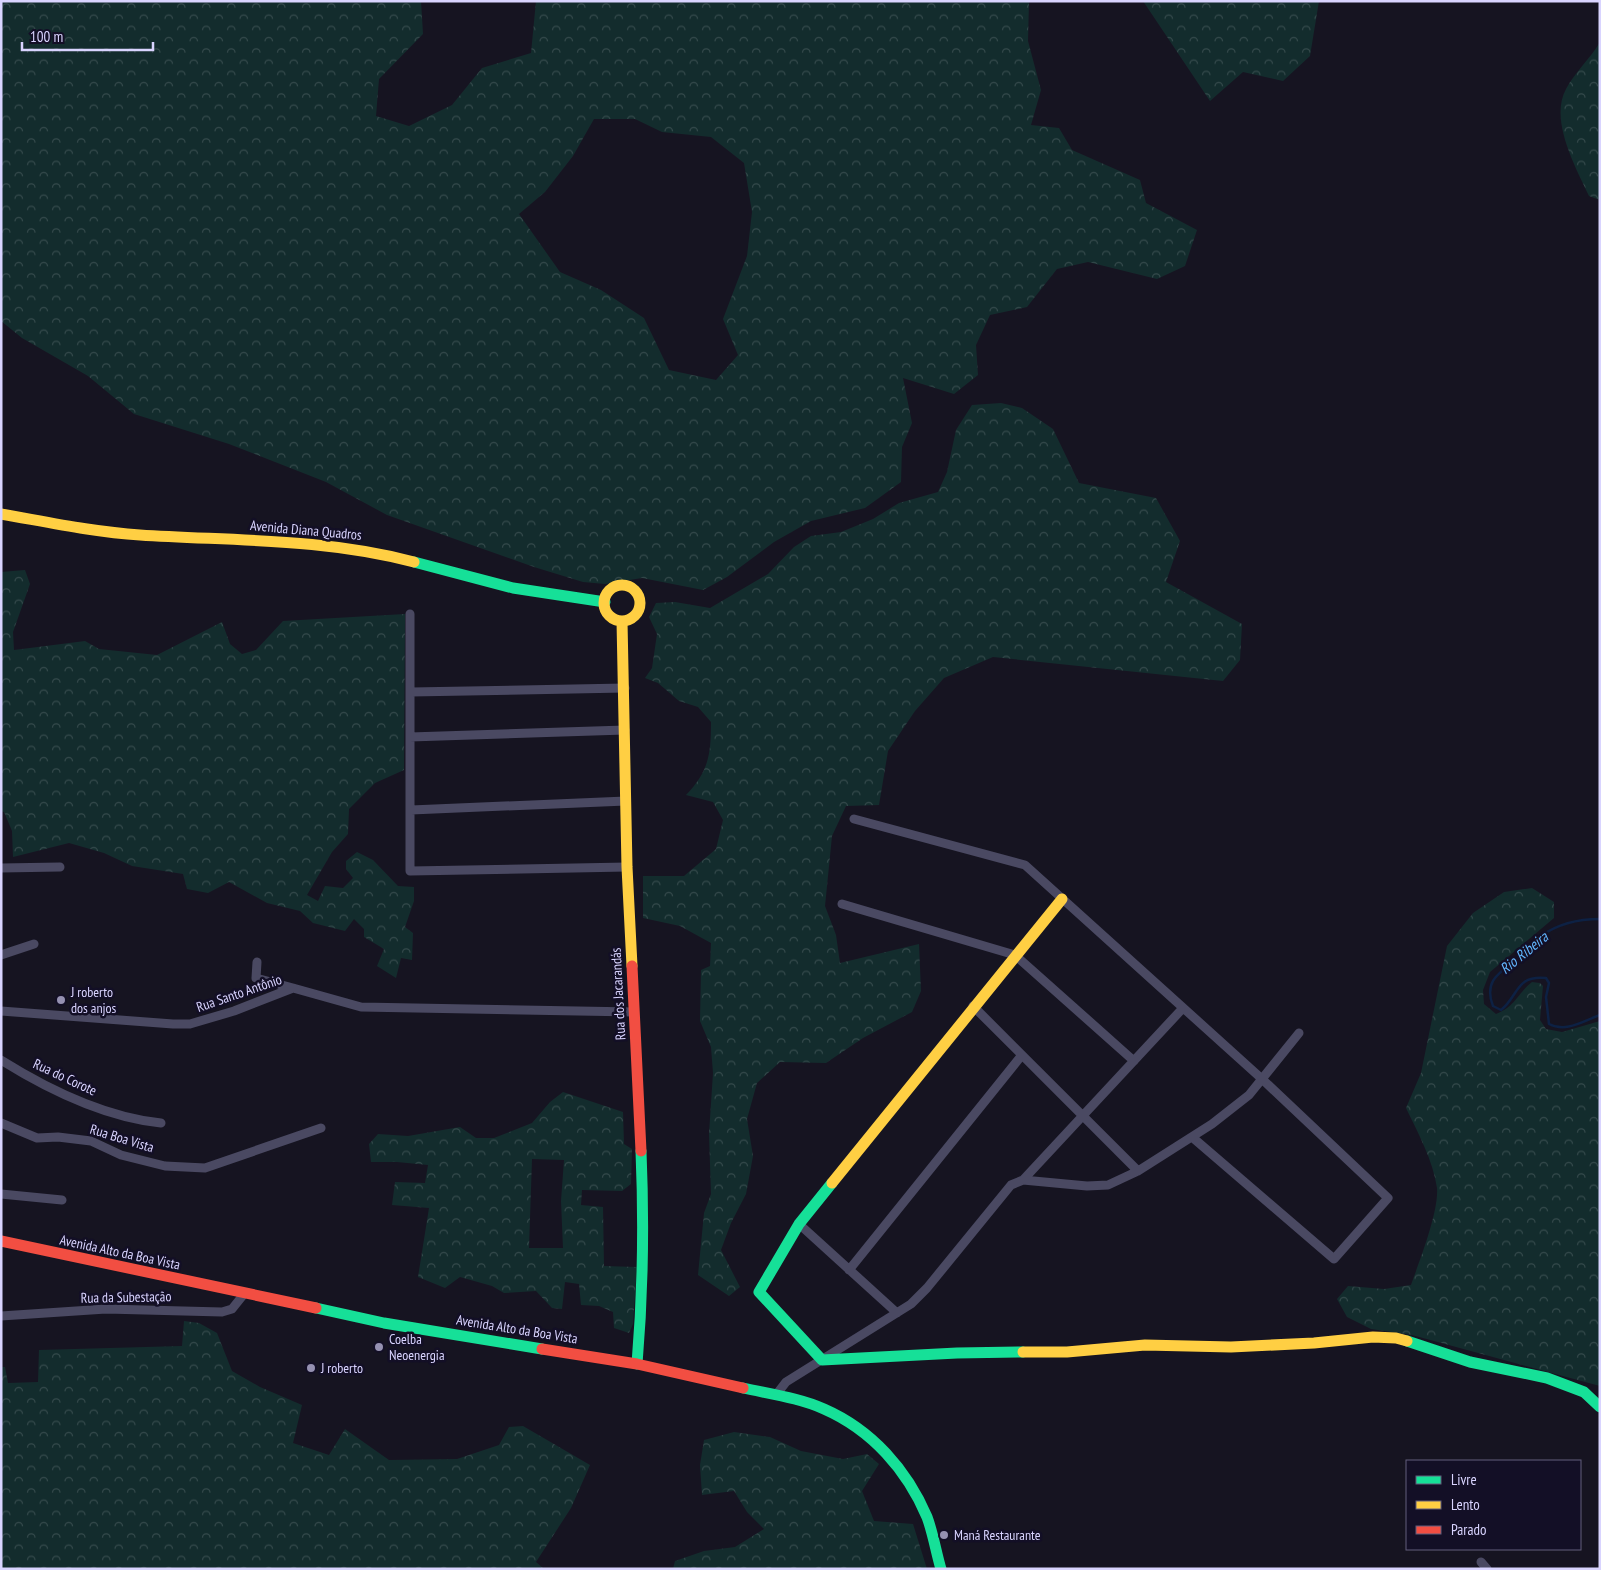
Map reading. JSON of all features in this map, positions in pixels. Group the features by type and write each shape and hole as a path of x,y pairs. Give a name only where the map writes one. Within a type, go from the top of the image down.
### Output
{"street":[{"name":"Avenida Diana Quadros","path":"1,514 106,532 290,541 334,546 402,559 513,588 605,602"},
{"path":"617,587 629,587 636,592 639,599 639,611 630,619 622,621 609,615 605,602 607,594 617,587"},
{"path":"410,614 410,871 627,867"},
{"name":"Rua dos Jacarandás","path":"622,621 625,688 627,867 644,1220 644,1297 637,1364"},
{"path":"411,692 625,688"},
{"path":"410,737 624,730"},
{"path":"411,810 626,801"},
{"path":"854,818 1024,866 1262,1079 1388,1198 1334,1259 1192,1137"},
{"path":"1,868 60,867"},
{"path":"822,1360 759,1292 799,1224 973,1006 1062,899"},
{"path":"842,904 1015,955 1134,1061"},
{"path":"1,955 34,944"},
{"path":"256,962 256,978 294,988"},
{"name":"Rua Santo Antônio","path":"1,1010 190,1024 234,1011 294,988 361,1007 634,1012"},
{"path":"973,1006 1138,1171"},
{"path":"776,1395 786,1382 911,1304 927,1288 1011,1185 1023,1180 1183,1008"},
{"path":"1023,1180 1108,1186 1138,1171 1192,1137 1249,1095 1298,1033"},
{"path":"849,1270 1022,1055"},
{"name":"Rua do Corote","path":"1,1060 23,1074 85,1104 161,1123"},
{"name":"Rua Boa Vista","path":"1,1123 37,1138 58,1137 91,1141 121,1155 148,1162 165,1166 205,1168 321,1128"},
{"path":"1,1194 62,1200"},
{"path":"799,1224 897,1313"},
{"name":"Avenida Alto da Boa Vista","path":"1,1241 384,1323 637,1364 776,1395 824,1410 866,1433 887,1453 916,1494 935,1540 941,1569"},
{"name":"Rua da Subestação","path":"1,1316 106,1309 222,1312 232,1310 244,1294"},
{"path":"822,1360 957,1353 1066,1352 1146,1345 1231,1347 1314,1343 1373,1337 1396,1338 1470,1362 1547,1378 1584,1392 1600,1407"}],"green space":[{"path":"1,1 421,1 423,34 379,79 376,116 409,126 452,105 482,68 531,53 536,1 1029,1 1028,41 1041,90 1031,125 1059,128 1072,150 1140,180 1146,203 1197,230 1185,266 1157,279 1088,262 1057,269 1027,307 990,315 976,345 978,375 954,394 903,378 912,423 902,447 901,482 865,508 811,521 774,542 727,577 703,590 642,578 605,584 583,582 534,567 387,515 326,482 229,444 134,414 88,376 22,338 1,321","holes":["594,119 635,119 662,132 711,137 744,163 752,212 747,256 723,319 738,355 716,380 669,370 644,318 601,290 560,272 519,214 545,192 573,156"]},
{"path":"1143,1 1319,1 1310,56 1283,81 1243,72 1210,101"},
{"path":"1600,42 1600,200 1589,196 1566,144 1561,115 1562,101 1566,89"},
{"path":"1001,403 1022,408 1053,429 1079,483 1156,498 1180,541 1166,582 1242,624 1240,660 1223,681 993,657 944,678 915,711 888,751 879,805 846,806 832,836 825,906 836,935 840,963 919,944 921,991 912,1012 863,1038 826,1063 780,1062 757,1083 747,1119 753,1156 746,1194 731,1223 721,1250 740,1287 729,1296 698,1275 704,1213 711,1194 709,1134 713,1073 711,1047 700,1021 701,970 710,966 711,943 680,926 643,918 643,876 684,876 716,849 723,820 713,802 686,795 700,778 707,762 711,722 698,707 679,701 658,683 645,678 652,668 657,634 649,617 656,603 675,602 710,608 768,574 794,547 811,536 841,532 873,519 899,503 938,492 947,472 956,430 972,405"},
{"path":"25,570 30,584 13,632 14,650 85,641 99,649 157,655 222,622 230,644 242,654 256,650 283,621 405,614 404,770 375,783 349,809 348,834 332,852 307,895 318,901 325,886 343,888 353,878 346,869 346,861 357,852 373,860 398,886 414,887 414,901 405,927 413,933 412,960 401,958 396,978 377,966 384,949 364,937 364,929 354,919 345,931 313,923 300,911 267,903 229,882 208,893 187,889 183,874 132,866 104,853 69,843 13,857 12,831 4,812 1,811 1,572"},
{"path":"1532,888 1554,902 1554,918 1490,972 1483,990 1484,1004 1496,1014 1512,1004 1532,982 1540,983 1543,986 1540,1020 1546,1029 1562,1032 1600,1021 1600,1386 1412,1335 1371,1329 1347,1317 1337,1299 1348,1286 1384,1289 1411,1285 1432,1223 1437,1188 1429,1157 1406,1108 1421,1073 1447,946 1473,913 1504,892"},
{"path":"563,1092 623,1112 624,1144 632,1149 631,1184 622,1191 582,1190 581,1205 603,1207 604,1266 637,1267 633,1324 629,1333 614,1328 613,1312 599,1306 581,1305 579,1284 565,1282 562,1309 552,1308 536,1291 504,1293 492,1286 460,1277 445,1288 418,1277 429,1208 392,1205 395,1182 425,1183 428,1165 371,1162 369,1144 378,1134 408,1136 460,1127 476,1138 494,1138 532,1123 550,1102","holes":["532,1159 564,1160 561,1201 563,1248 529,1248"]},
{"path":"184,1321 199,1323 217,1333 232,1371 260,1387 302,1405 293,1443 329,1455 345,1429 389,1460 457,1459 499,1445 509,1427 523,1426 590,1465 571,1508 536,1562 544,1569 1,1569 1,1367 5,1367 8,1383 38,1382 39,1350 182,1346"},
{"path":"734,1432 770,1437 801,1451 843,1459 867,1454 879,1464 862,1491 874,1521 913,1524 927,1569 673,1569 675,1561 704,1551 735,1547 764,1529 747,1512 734,1491 702,1495 700,1465 704,1440"}],"waterway":[{"name":"Rio Ribeira","path":"1600,919 1569,923 1541,936 1525,953 1497,976 1490,988 1493,1006 1501,1010 1523,983 1536,978 1546,978 1549,983 1546,997 1549,1024 1568,1027 1600,1015"}],"traffic: fast":[{"path":"414,562 513,588 605,602"},
{"path":"637,1364 642,1258 641,1151"},
{"path":"832,1183 799,1224 759,1292 822,1360 957,1353 1023,1352"},
{"path":"316,1308 384,1323 542,1349"},
{"path":"1407,1341 1470,1362 1547,1378 1584,1392 1600,1407"},
{"path":"743,1388 815,1405 858,1428 872,1440 898,1468 919,1500 929,1523 941,1569"}],"traffic: slow":[{"path":"1,514 122,534 312,544 346,548 414,562"},
{"path":"622,585 634,591 640,603 634,615 622,621 610,615 604,603 610,591 622,585"},
{"path":"622,621 627,867 632,966"},
{"path":"832,1183 1062,899"},
{"path":"1023,1352 1067,1352 1145,1345 1231,1347 1314,1343 1373,1337 1396,1338 1407,1341"}],"traffic: jam":[{"path":"632,966 641,1151"},
{"path":"1,1241 316,1308"},
{"path":"542,1349 637,1364 743,1388"}],"place":[{"name":"J roberto dos anjos","path":"61,1000"},
{"name":"Coelba Neoenergia","path":"379,1347"},
{"name":"J roberto","path":"311,1368"},
{"name":"Maná Restaurante","path":"944,1535"}]}
